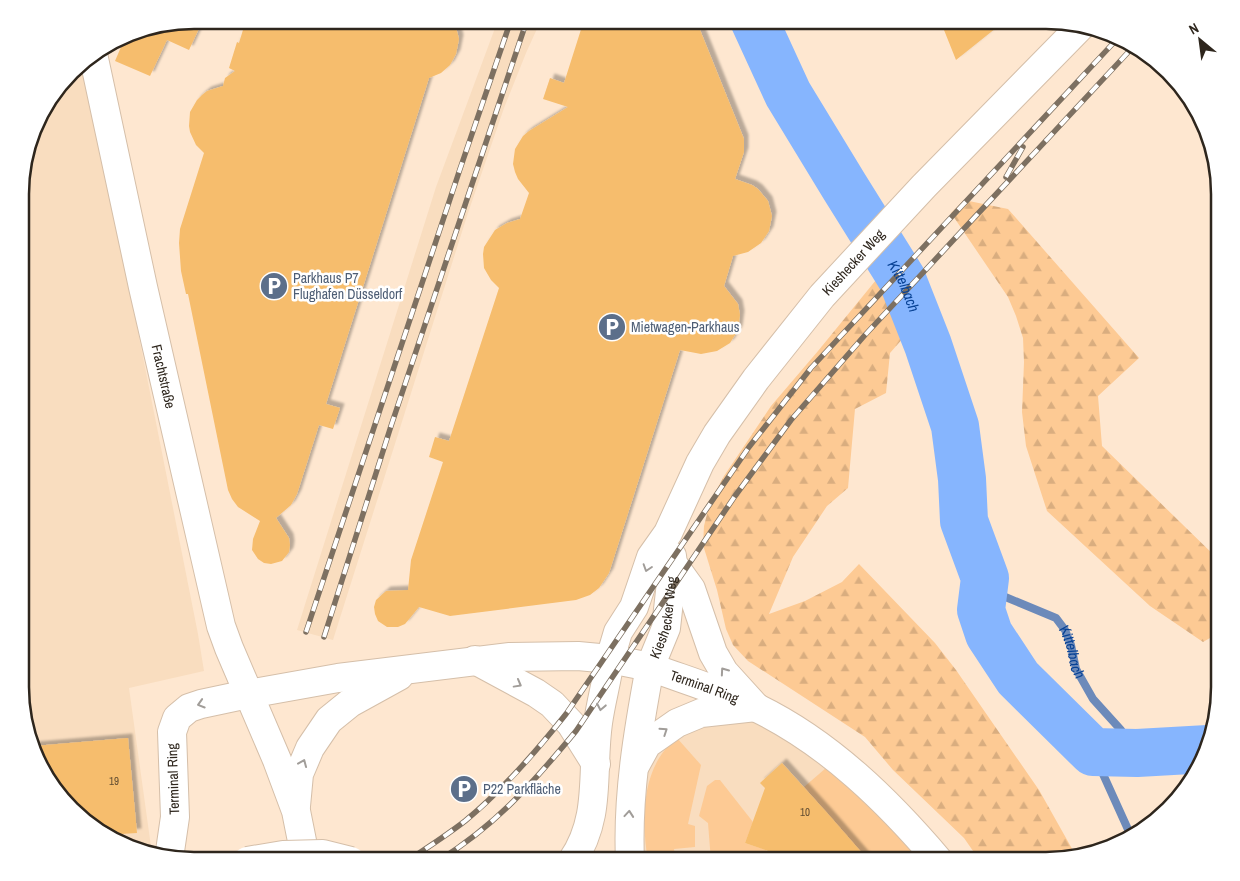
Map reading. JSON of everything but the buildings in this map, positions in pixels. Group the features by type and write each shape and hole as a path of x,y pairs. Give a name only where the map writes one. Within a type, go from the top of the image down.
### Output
{"main road":[{"name":"Kieshecker Weg","path":"578,852 592,816 598,724 610,659 618,632 634,607 651,556 668,532 692,479 717,434 756,379 822,296 898,214 1076,32"},
{"name":"Frachtstraße","path":"95,63 125,208 217,608 229,648 248,694"},
{"name":"Kieshecker Weg","path":"650,667 666,628 673,564 668,532"},
{"path":"673,564 691,589 710,644 720,666 756,708"},
{"name":"Kieshecker Weg","path":"634,607 636,641 641,654 650,667"},
{"name":"Terminal Ring","path":"170,851 175,817 172,732 178,718 189,708 248,694 338,678 475,660 510,657 578,656 610,659 650,667 756,708 811,740 837,759 908,824 931,852"},
{"path":"475,660 536,693 552,704 571,724 596,764"},
{"path":"629,852 628,827 634,768 650,667"},
{"name":"Terminal Ring","path":"301,852 296,811 299,774 310,748 329,720 350,703 413,668"},
{"name":"Terminal Ring","path":"248,694 277,760 296,811"},
{"path":"634,768 647,744 677,723 702,713 756,708"}],"shaded area":[{"path":"495,29 537,29 504,108 467,216 333,640 297,630 436,187"},
{"path":"86,69 204,671 129,688 151,847 130,840 93,818 63,788 41,751 32,720 29,698 30,172 37,141 51,111 70,85"},
{"path":"754,717 808,748 922,852 638,852 639,772 684,723"}],"green space":[{"path":"964,200 1008,209 1139,358 1098,396 1102,446 1211,552 1211,639 1203,642 1150,606 1047,511 1026,446 1022,412 1023,338 1016,316 1008,297 951,213"},
{"path":"885,269 912,328 890,353 886,393 855,409 848,488 827,506 793,557 769,614 805,601 842,582 859,564 935,643 956,670 1039,790 1073,850 974,852 964,838 893,770 865,737 748,661 733,645 726,629 717,590 703,545 704,526 710,502 724,476 771,406"},
{"path":"677,738 701,765 688,824 695,826 695,847 674,849 674,852 647,852 645,828 646,794 656,763"},
{"path":"826,768 856,791 916,852 861,852 804,787"},
{"path":"715,780 720,780 753,822 745,843 766,850 766,852 710,852 708,823 699,816 707,786"}],"waterway":[{"name":"Kittelbach","path":"758,29 788,94 902,279 928,345 955,426 962,479 964,521 985,578 981,610 989,634 1018,678 1093,752 1137,753 1200,749"},
{"name":"Kittelbach","path":"985,578 1003,596 1056,618 1065,630 1071,645 1076,669 1093,699 1121,730 1137,753"},
{"name":"Kittelbach","path":"1093,752 1128,830"}],"railway":[{"path":"306,632 508,29"},
{"path":"324,637 391,426 524,29"},
{"path":"420,852 465,821 492,797 530,757 566,714 749,447 811,368 1113,43"},
{"path":"452,852 478,833 513,802 576,731 735,496 791,420 865,335 1129,52"},
{"path":"1006,177 1023,147"}],"place":[{"name":"Parkhaus P7 Flughafen Düsseldorf","path":"274,286"},
{"name":"Mietwagen-Parkhaus","path":"612,327"},
{"name":"P22 Parkfläche","path":"464,789"}]}
